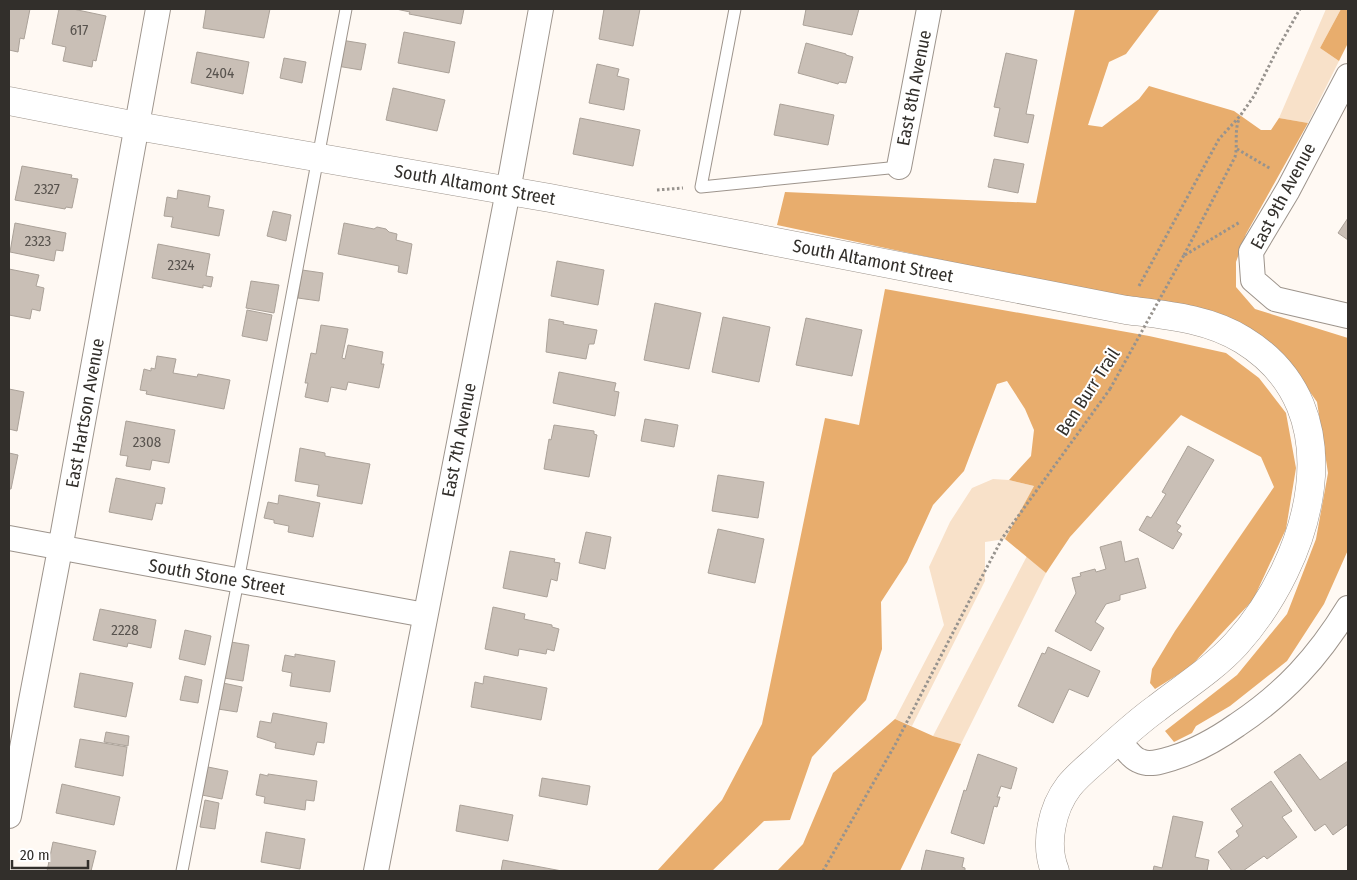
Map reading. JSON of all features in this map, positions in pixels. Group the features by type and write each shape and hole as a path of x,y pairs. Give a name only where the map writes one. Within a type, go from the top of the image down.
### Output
{"street":[{"name":"East Hartson Avenue","path":"9,816 158,9"},
{"name":"East 7th Avenue","path":"376,871 508,191 541,9"},
{"name":"East 8th Avenue","path":"899,168 929,9"},
{"name":"East 9th Avenue","path":"1348,76 1292,182 1251,252 1253,280 1275,299 1348,316"},
{"name":"South Altamont Street","path":"9,101 137,126 508,191 1126,310 1181,318 1224,330 1242,339 1259,351 1283,375 1298,400 1309,436 1311,475 1303,525 1293,554 1270,599 1254,623 1235,645 1219,660 1155,709 1077,777 1062,798 1051,829 1050,848 1055,871"},
{"name":"South Stone Street","path":"9,538 425,615"},
{"path":"1118,740 1136,759 1147,763 1182,755 1220,737 1271,701 1293,682 1316,656 1348,608"}],"lane":[{"path":"182,871 346,9"},
{"path":"735,9 701,187 899,168"}],"path":[{"path":"1126,310 1219,139 1240,116 1254,96 1300,9"},
{"name":"Ben Burr Trail","path":"823,871 895,745 1003,538 1110,389 1229,170 1236,149 1236,128 1240,116"},
{"path":"1236,149 1292,182"},
{"path":"1184,255 1246,218"}],"shaded area":[{"path":"1075,9 1160,9 1126,54 1109,62 1088,125 1102,127 1139,99 1149,86 1234,111 1261,130 1271,130 1279,118 1308,123 1246,234 1236,262 1236,287 1255,309 1348,338 1348,550 1324,604 1287,661 1230,706 1196,726 1192,733 1174,742 1165,731 1237,675 1287,614 1316,539 1328,473 1317,402 1286,358 1239,323 777,225 785,192 1036,203"},
{"path":"1326,9 1341,9 1320,48 1339,61 1308,123 1279,118"},
{"path":"1341,9 1348,9 1348,43 1339,61 1320,48"},
{"path":"885,289 1149,336 1226,353 1259,378 1286,413 1296,468 1286,529 1253,600 1190,667 1155,689 1150,683 1152,669 1175,631 1274,487 1261,457 1181,415 1070,537 1046,573 1005,539 1034,486 1009,480 1031,456 1034,430 1025,409 1007,381 997,384 964,471 933,505 907,562 881,602 882,649 866,700 812,757 790,820 764,821 712,871 657,871 722,800 762,724 825,418 859,425"},
{"path":"993,479 1009,480 1034,486 1005,539 985,542 985,581 912,726 895,719 944,625 929,567 950,522 972,488"},
{"path":"1027,556 1046,573 961,744 933,736"},
{"path":"895,719 933,736 961,744 900,871 777,871 803,844 833,773"}],"building":[{"path":"9,9 30,9 24,39 20,38 18,52 9,50"},
{"path":"59,9 73,9 106,16 96,61 93,60 92,67 63,61 66,47 52,44"},
{"path":"206,9 270,9 264,38 203,28"},
{"path":"396,9 464,9 461,24 409,14 410,12"},
{"path":"604,9 640,9 633,46 599,39"},
{"path":"806,9 859,9 852,35 803,25"},
{"path":"404,32 455,42 449,73 398,63"},
{"path":"341,40 366,44 361,70 337,66"},
{"path":"806,43 853,57 846,83 839,82 838,84 798,73"},
{"path":"197,52 249,62 243,94 191,83"},
{"path":"1006,53 1037,60 1026,114 1034,115 1028,143 994,136 1000,108 994,107"},
{"path":"284,58 306,62 302,83 280,78"},
{"path":"597,64 619,69 617,76 629,79 624,110 589,103"},
{"path":"393,88 445,100 437,131 386,120"},
{"path":"780,104 834,115 828,145 774,135"},
{"path":"580,118 640,130 633,166 573,154"},
{"path":"994,159 1024,164 1018,193 988,187"},
{"path":"22,166 72,175 71,178 78,179 72,208 66,207 65,209 15,200"},
{"path":"178,190 210,196 208,207 224,210 219,236 171,227 173,217 164,216 167,197 177,199"},
{"path":"273,211 291,215 286,241 267,236"},
{"path":"1348,218 1348,240 1338,233"},
{"path":"15,223 66,233 63,251 56,250 54,261 10,252"},
{"path":"344,223 374,229 377,227 386,229 397,234 396,240 412,244 407,274 398,272 399,266 338,254"},
{"path":"158,244 210,254 206,276 213,277 211,287 203,285 203,288 152,278"},
{"path":"557,261 604,270 598,305 551,296"},
{"path":"9,269 39,275 36,286 44,288 40,311 32,309 30,319 9,315"},
{"path":"302,270 323,273 319,301 298,298"},
{"path":"251,281 279,285 274,313 246,308"},
{"path":"655,303 701,313 689,369 644,360"},
{"path":"247,310 272,315 267,341 242,336"},
{"path":"723,317 770,327 759,382 712,372"},
{"path":"806,318 862,330 852,376 796,365"},
{"path":"549,319 564,322 563,324 597,330 594,344 589,344 586,359 546,352"},
{"path":"321,325 348,329 342,358 345,359 348,345 383,352 381,364 384,364 379,388 348,382 346,390 331,387 328,402 305,397 308,383 305,383 311,353 316,354"},
{"path":"157,356 176,359 173,373 197,377 198,374 230,380 224,409 146,394 147,391 140,390 144,369 151,371 151,368 155,369"},
{"path":"559,372 616,383 614,391 619,392 615,416 553,403"},
{"path":"9,389 24,392 17,431 9,429"},
{"path":"645,419 678,425 674,447 641,441"},
{"path":"126,421 175,430 169,463 152,460 150,470 126,466 128,456 120,455"},
{"path":"554,425 594,431 594,434 597,435 589,477 544,469 549,439 551,440"},
{"path":"1188,446 1214,460 1176,523 1181,526 1177,531 1182,534 1173,549 1139,530 1147,516 1151,518 1166,494 1162,492"},
{"path":"300,448 325,453 325,456 370,464 362,504 317,496 319,485 295,481"},
{"path":"9,453 18,455 11,489 9,489"},
{"path":"718,475 764,482 758,518 712,511"},
{"path":"116,478 165,488 162,504 156,503 152,520 109,512"},
{"path":"279,495 320,503 313,537 288,532 289,526 274,523 274,520 264,518 268,502 278,504"},
{"path":"718,529 764,539 755,583 708,573"},
{"path":"586,532 611,537 605,569 579,563"},
{"path":"1121,541 1125,562 1138,558 1146,588 1120,595 1120,600 1106,604 1095,622 1104,628 1091,651 1055,631 1076,593 1072,578 1081,576 1080,573 1095,569 1096,572 1106,569 1100,547"},
{"path":"510,551 555,559 554,562 560,563 557,581 551,579 547,597 503,588"},
{"path":"493,607 525,614 524,619 552,625 552,627 559,629 554,651 547,649 546,654 519,649 518,656 485,649"},
{"path":"100,609 156,620 151,648 128,643 127,647 93,640"},
{"path":"185,630 211,636 205,665 179,659"},
{"path":"231,642 249,645 243,681 224,678"},
{"path":"1048,647 1100,671 1088,697 1069,689 1053,723 1018,706 1042,653 1045,654"},
{"path":"295,654 335,661 330,692 290,686 292,673 282,671 285,655 295,657"},
{"path":"80,673 133,683 126,717 74,707"},
{"path":"185,676 202,680 198,703 180,700"},
{"path":"484,676 547,688 541,720 471,707 475,682 483,684"},
{"path":"223,683 242,687 237,712 218,709"},
{"path":"273,713 327,723 324,743 317,742 314,755 275,748 276,743 257,737 260,721 271,723"},
{"path":"106,732 129,736 128,746 104,742"},
{"path":"80,739 127,747 123,776 75,767"},
{"path":"978,754 1017,768 1011,789 1001,786 997,797 1000,797 997,807 994,806 984,844 951,833 964,790 966,791"},
{"path":"1300,754 1320,780 1348,761 1348,824 1333,835 1325,824 1315,831 1274,772"},
{"path":"208,767 228,771 222,799 202,795"},
{"path":"260,774 317,781 314,801 306,800 305,810 264,803 265,797 256,795"},
{"path":"542,778 590,786 587,805 539,796"},
{"path":"1271,781 1292,811 1282,817 1297,837 1267,859 1264,856 1243,871 1232,871 1218,852 1239,836 1236,831 1243,826 1231,809"},
{"path":"62,784 120,797 114,825 56,813"},
{"path":"205,800 219,803 215,829 200,827"},
{"path":"460,805 513,815 508,841 456,831"},
{"path":"1173,816 1203,822 1195,857 1209,860 1207,871 1153,871 1154,866 1162,868"},
{"path":"266,832 305,839 300,869 261,862"},
{"path":"53,842 96,851 91,871 47,871"},
{"path":"926,850 964,858 962,867 965,868 965,871 921,871"},
{"path":"503,860 562,871 501,871"}]}
